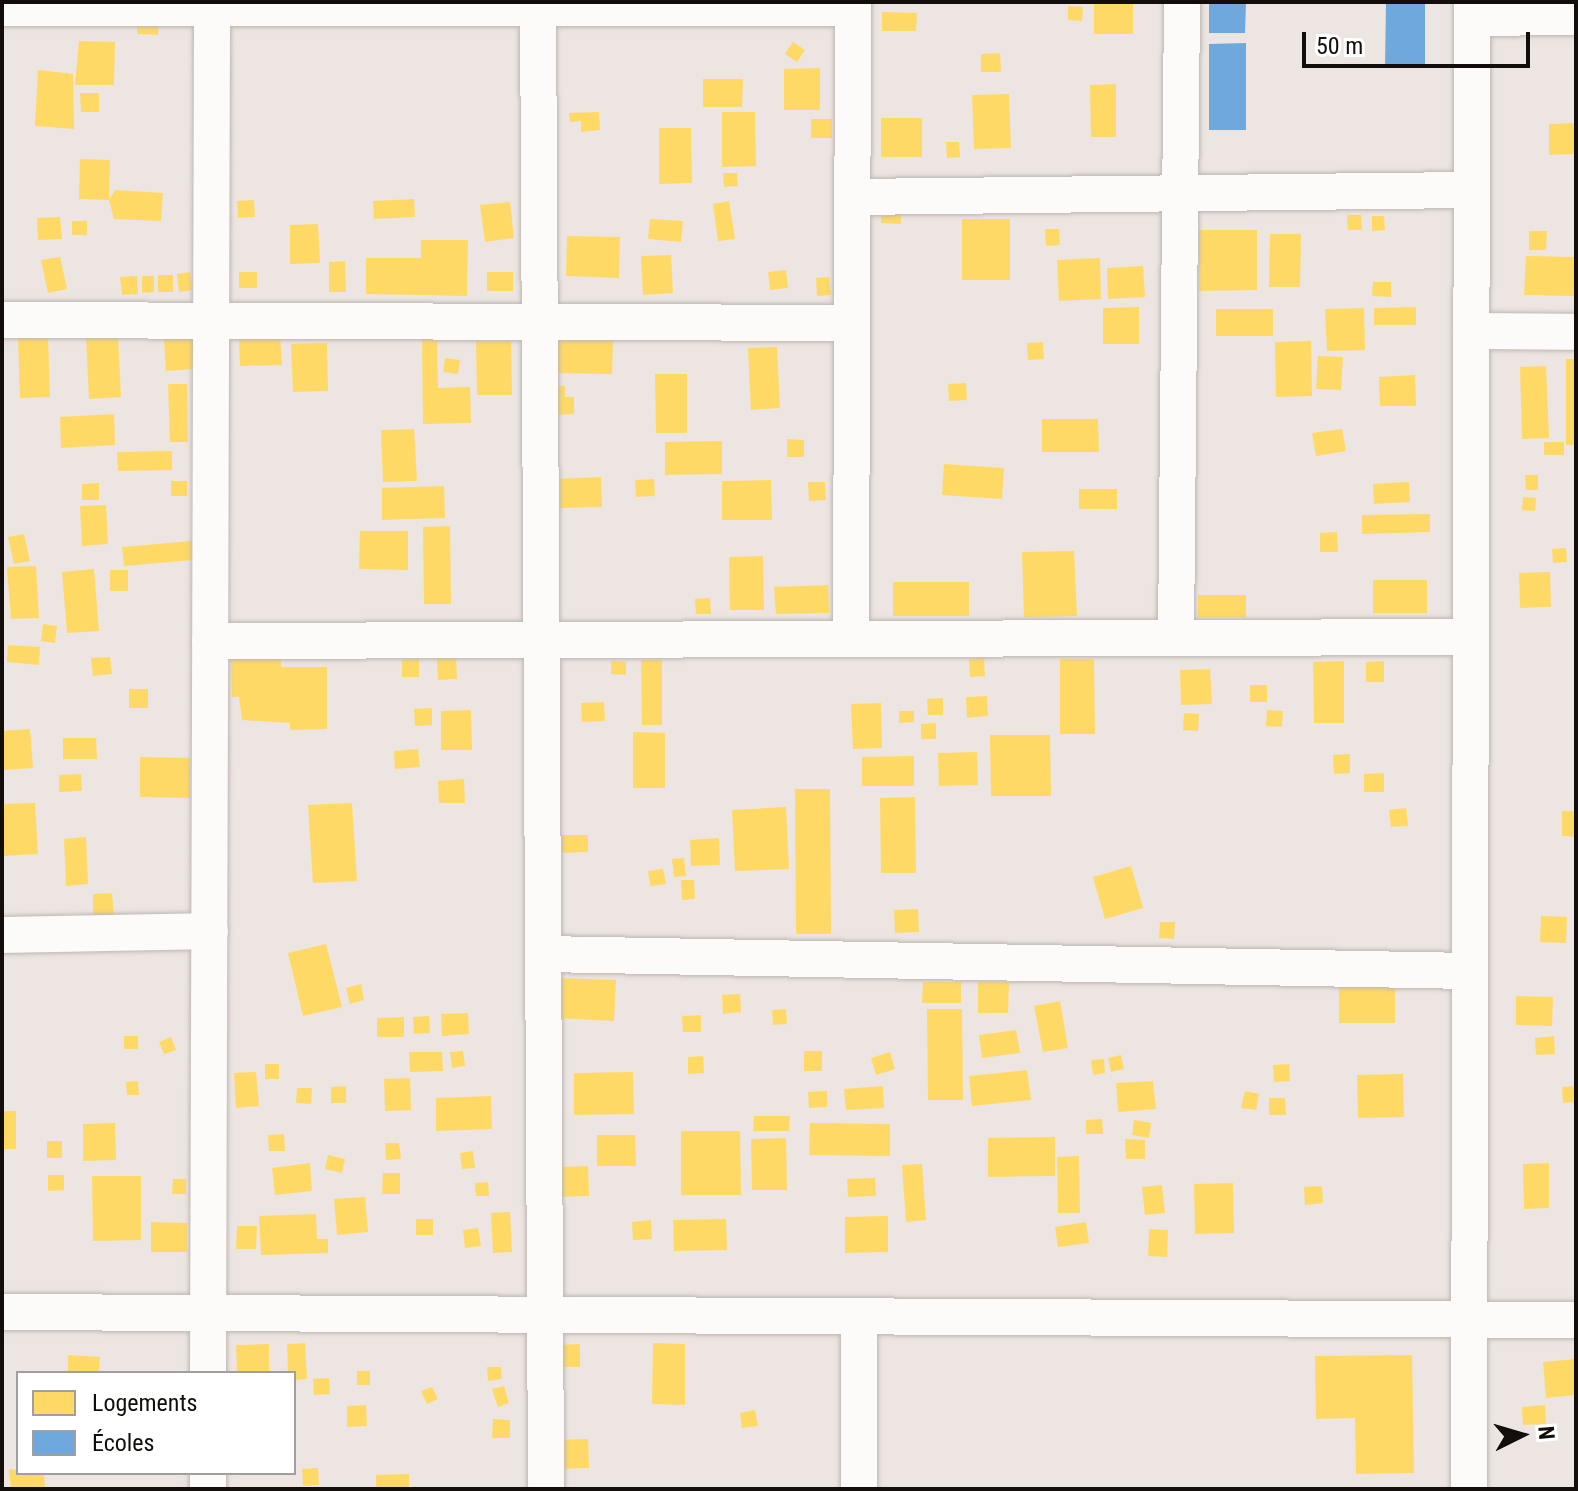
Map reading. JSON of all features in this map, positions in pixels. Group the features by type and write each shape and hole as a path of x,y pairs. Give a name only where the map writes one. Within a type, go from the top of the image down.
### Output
{"street":[{"path":"1176,638 1182,2"},
{"path":"208,1371 212,5"},
{"path":"538,5 546,1489"},
{"path":"2,8 853,5 851,639"},
{"path":"1469,1489 1472,10 1576,17"},
{"path":"852,197 1472,190"},
{"path":"2,320 852,323"},
{"path":"1471,331 1576,332"},
{"path":"210,641 1471,637"},
{"path":"2,935 210,931"},
{"path":"543,954 1470,971"},
{"path":"2,1312 1576,1320"},
{"path":"859,1316 859,1489"}],"building: Logements":[{"path":"1094,2 1133,2 1133,34 1094,34"},
{"path":"1068,6 1083,7 1082,21 1068,20"},
{"path":"882,12 917,13 916,31 882,31"},
{"path":"138,15 159,16 158,35 137,34"},
{"path":"79,41 115,42 114,85 75,85"},
{"path":"793,42 805,50 797,62 785,54"},
{"path":"1000,53 1001,72 981,72 981,54"},
{"path":"820,68 820,110 784,110 784,69"},
{"path":"38,70 73,74 74,129 35,126"},
{"path":"703,79 743,79 742,107 703,107"},
{"path":"1116,84 1116,137 1091,137 1090,85"},
{"path":"80,93 99,93 99,112 81,112"},
{"path":"1009,94 1011,148 974,149 972,95"},
{"path":"599,112 600,130 581,132 581,121 570,122 569,113"},
{"path":"722,112 755,112 756,166 722,167"},
{"path":"881,118 922,118 922,157 881,157"},
{"path":"811,119 832,119 832,138 811,138"},
{"path":"1576,123 1576,154 1549,155 1549,124"},
{"path":"659,128 691,128 692,183 659,184"},
{"path":"946,142 959,142 960,157 947,158"},
{"path":"80,159 110,160 109,200 79,199"},
{"path":"723,173 737,173 738,186 724,187"},
{"path":"115,190 163,193 161,221 114,219 109,200"},
{"path":"414,199 415,217 374,219 373,201"},
{"path":"254,200 255,217 238,218 237,201"},
{"path":"729,201 735,239 718,241 713,204"},
{"path":"510,202 514,238 485,242 480,205"},
{"path":"881,202 901,202 901,224 881,223"},
{"path":"1347,215 1361,215 1362,230 1348,230"},
{"path":"1372,216 1384,216 1385,230 1372,231"},
{"path":"60,217 62,239 38,240 37,218"},
{"path":"650,219 683,221 681,242 648,239"},
{"path":"962,219 1010,219 1010,280 962,280"},
{"path":"72,221 87,221 87,235 72,235"},
{"path":"318,224 320,263 290,264 290,225"},
{"path":"1045,229 1059,229 1060,245 1046,246"},
{"path":"1199,230 1257,230 1257,290 1199,291"},
{"path":"1529,231 1547,231 1546,250 1529,250"},
{"path":"1270,234 1301,234 1300,287 1269,287"},
{"path":"567,236 620,237 619,278 566,276"},
{"path":"421,240 468,240 467,296 366,294 366,258 421,258"},
{"path":"671,255 673,293 643,295 641,256"},
{"path":"1526,256 1575,257 1574,296 1524,295"},
{"path":"60,257 67,289 48,293 41,260"},
{"path":"1100,258 1101,299 1059,301 1057,260"},
{"path":"345,261 346,292 329,292 329,262"},
{"path":"1143,266 1145,297 1108,299 1107,268"},
{"path":"786,270 788,288 770,290 768,272"},
{"path":"190,272 192,290 179,292 177,274"},
{"path":"239,272 257,272 257,288 239,288"},
{"path":"487,272 513,272 513,291 487,291"},
{"path":"158,275 173,275 173,292 158,292"},
{"path":"137,276 138,294 122,295 120,277"},
{"path":"142,276 154,276 154,292 142,293"},
{"path":"829,277 831,295 817,296 816,278"},
{"path":"1373,282 1391,282 1391,297 1372,296"},
{"path":"1139,307 1139,344 1103,344 1103,308"},
{"path":"1416,307 1416,325 1374,325 1374,308"},
{"path":"1364,308 1365,350 1327,351 1325,309"},
{"path":"1216,309 1273,309 1273,336 1216,336"},
{"path":"280,335 282,365 240,366 239,337"},
{"path":"118,336 121,397 89,399 86,337"},
{"path":"422,336 437,336 438,388 470,387 471,423 423,424"},
{"path":"48,337 50,397 20,398 18,338"},
{"path":"193,337 194,369 166,371 164,339"},
{"path":"558,338 613,339 612,374 557,373"},
{"path":"476,341 511,341 512,395 477,395"},
{"path":"1311,341 1312,396 1276,397 1275,342"},
{"path":"1043,342 1044,359 1028,360 1027,343"},
{"path":"327,343 328,391 293,392 291,344"},
{"path":"777,347 780,408 751,410 748,348"},
{"path":"1318,356 1343,357 1341,390 1316,389"},
{"path":"445,358 460,360 458,374 443,372"},
{"path":"1566,359 1576,359 1576,445 1566,445"},
{"path":"1546,366 1549,438 1522,439 1520,367"},
{"path":"655,374 687,374 687,433 656,433"},
{"path":"1415,375 1416,406 1380,406 1379,377"},
{"path":"966,383 967,400 949,401 948,384"},
{"path":"168,384 187,384 188,442 170,442"},
{"path":"553,386 565,386 565,397 574,397 574,414 553,415"},
{"path":"114,414 115,445 61,448 60,417"},
{"path":"1042,419 1098,419 1099,452 1042,452"},
{"path":"414,429 417,481 383,482 381,430"},
{"path":"1342,429 1346,451 1316,456 1312,433"},
{"path":"787,439 804,440 804,457 787,457"},
{"path":"722,441 722,474 665,475 665,442"},
{"path":"1544,442 1564,442 1564,455 1544,455"},
{"path":"172,451 172,470 118,471 117,452"},
{"path":"944,464 1004,468 1002,499 942,495"},
{"path":"1525,475 1538,475 1538,490 1526,490"},
{"path":"601,477 602,507 555,508 554,479"},
{"path":"654,479 655,496 636,497 635,480"},
{"path":"771,480 772,520 722,520 722,481"},
{"path":"171,481 187,481 187,496 171,496"},
{"path":"808,482 825,482 826,500 809,501"},
{"path":"1409,482 1410,502 1374,504 1373,484"},
{"path":"99,483 99,500 82,500 82,484"},
{"path":"444,486 445,518 382,520 382,488"},
{"path":"1079,489 1117,489 1117,509 1079,509"},
{"path":"1523,497 1536,498 1535,511 1522,510"},
{"path":"106,505 108,544 82,546 80,506"},
{"path":"1430,514 1430,532 1362,534 1362,515"},
{"path":"450,526 451,604 424,604 423,527"},
{"path":"360,531 408,531 408,570 359,569"},
{"path":"1337,532 1338,552 1320,552 1320,533"},
{"path":"24,534 30,561 14,564 8,537"},
{"path":"192,541 193,560 124,566 122,547"},
{"path":"1566,548 1567,562 1553,563 1552,549"},
{"path":"1074,551 1077,616 1024,617 1022,552"},
{"path":"763,556 764,610 730,610 729,557"},
{"path":"36,566 39,618 11,619 7,567"},
{"path":"94,569 99,631 67,633 62,572"},
{"path":"110,570 128,570 128,591 110,591"},
{"path":"1550,572 1551,607 1520,608 1519,573"},
{"path":"1373,580 1427,580 1427,613 1373,613"},
{"path":"893,582 969,582 969,616 893,616"},
{"path":"828,585 829,613 776,614 774,587"},
{"path":"1198,595 1246,595 1246,617 1198,617"},
{"path":"710,598 711,614 696,614 695,599"},
{"path":"43,624 57,626 55,643 41,641"},
{"path":"8,645 40,647 39,665 7,662"},
{"path":"281,654 281,667 327,667 327,729 290,730 290,723 242,720 239,697 232,697 231,655"},
{"path":"456,655 457,679 438,680 437,656"},
{"path":"110,657 112,674 93,676 91,658"},
{"path":"984,658 985,676 970,677 969,659"},
{"path":"419,659 419,677 402,677 402,660"},
{"path":"1060,659 1094,659 1095,734 1060,734"},
{"path":"641,660 662,660 662,725 642,725"},
{"path":"611,661 626,662 626,675 611,674"},
{"path":"1344,661 1344,723 1314,723 1313,662"},
{"path":"1384,661 1384,682 1366,682 1366,662"},
{"path":"1210,669 1212,704 1181,705 1180,670"},
{"path":"1250,685 1267,685 1267,702 1250,702"},
{"path":"129,689 148,689 148,708 129,708"},
{"path":"987,696 988,716 967,718 966,697"},
{"path":"943,698 943,715 928,715 927,699"},
{"path":"604,702 605,721 582,722 581,703"},
{"path":"881,703 882,748 853,749 851,704"},
{"path":"432,708 432,725 415,726 414,709"},
{"path":"471,710 472,750 441,750 441,711"},
{"path":"1267,710 1283,711 1282,727 1266,726"},
{"path":"899,711 914,711 914,722 899,723"},
{"path":"1184,713 1199,714 1198,731 1183,730"},
{"path":"936,723 936,739 921,739 921,724"},
{"path":"30,729 33,768 3,770 2,731"},
{"path":"633,732 665,733 665,788 633,788"},
{"path":"990,735 1050,735 1051,796 991,796"},
{"path":"63,738 96,738 97,759 63,759"},
{"path":"418,749 420,767 395,769 394,751"},
{"path":"977,752 978,785 939,786 938,753"},
{"path":"1350,754 1350,773 1334,774 1333,755"},
{"path":"914,756 914,786 862,786 862,757"},
{"path":"140,757 190,758 190,798 140,797"},
{"path":"1384,773 1384,792 1364,792 1364,774"},
{"path":"81,774 82,791 59,792 59,775"},
{"path":"464,779 465,803 439,803 438,781"},
{"path":"795,789 830,789 831,934 796,934"},
{"path":"915,797 916,873 881,873 880,798"},
{"path":"35,803 38,854 2,856 2,804"},
{"path":"352,803 357,881 313,883 308,805"},
{"path":"786,807 789,869 735,871 732,810"},
{"path":"1406,808 1408,826 1391,827 1389,810"},
{"path":"1562,811 1576,811 1576,837 1562,836"},
{"path":"560,835 588,835 588,852 561,853"},
{"path":"86,837 88,884 66,886 64,839"},
{"path":"719,838 720,865 691,866 690,840"},
{"path":"684,858 686,876 674,877 672,859"},
{"path":"1131,866 1143,908 1105,919 1093,877"},
{"path":"663,869 666,884 650,886 648,871"},
{"path":"681,880 694,880 695,899 682,900"},
{"path":"112,893 114,915 93,915 93,894"},
{"path":"918,909 919,932 895,933 894,910"},
{"path":"1541,916 1567,917 1566,943 1540,942"},
{"path":"1160,922 1175,922 1174,939 1159,938"},
{"path":"326,944 342,1007 303,1016 288,953"},
{"path":"557,978 616,980 614,1021 555,1018"},
{"path":"923,982 961,982 961,1003 922,1003"},
{"path":"978,982 1009,982 1008,1013 978,1013"},
{"path":"1339,982 1395,982 1395,1023 1339,1023"},
{"path":"361,984 364,1000 350,1004 346,988"},
{"path":"740,994 741,1012 723,1014 722,995"},
{"path":"1516,996 1553,997 1552,1026 1516,1025"},
{"path":"1060,1001 1068,1048 1043,1052 1034,1006"},
{"path":"786,1009 787,1024 773,1025 772,1010"},
{"path":"927,1009 962,1009 963,1100 928,1100"},
{"path":"468,1013 469,1034 442,1036 441,1014"},
{"path":"701,1015 701,1032 683,1032 682,1016"},
{"path":"429,1016 430,1033 414,1034 413,1017"},
{"path":"404,1017 404,1037 377,1037 377,1018"},
{"path":"1016,1030 1020,1053 982,1058 979,1035"},
{"path":"124,1036 138,1036 138,1049 124,1049"},
{"path":"1554,1036 1555,1054 1536,1055 1535,1038"},
{"path":"171,1037 176,1050 164,1054 159,1042"},
{"path":"463,1051 465,1066 452,1068 450,1052"},
{"path":"804,1051 822,1051 822,1071 804,1071"},
{"path":"409,1052 442,1052 443,1071 410,1072"},
{"path":"890,1052 895,1069 876,1075 871,1058"},
{"path":"1121,1055 1124,1069 1111,1072 1108,1058"},
{"path":"703,1056 704,1073 688,1074 688,1057"},
{"path":"1104,1059 1105,1073 1093,1075 1091,1060"},
{"path":"265,1064 279,1064 279,1079 265,1079"},
{"path":"1289,1064 1290,1081 1274,1082 1273,1065"},
{"path":"1027,1070 1031,1100 972,1106 969,1076"},
{"path":"256,1072 259,1106 236,1108 234,1073"},
{"path":"633,1072 634,1114 574,1115 574,1073"},
{"path":"1403,1074 1404,1117 1358,1118 1357,1075"},
{"path":"410,1078 411,1110 385,1111 384,1079"},
{"path":"138,1081 139,1095 127,1095 126,1082"},
{"path":"1153,1081 1156,1109 1118,1112 1116,1083"},
{"path":"346,1086 346,1103 331,1103 331,1087"},
{"path":"883,1086 884,1108 846,1110 844,1089"},
{"path":"1576,1086 1576,1102 1563,1103 1562,1087"},
{"path":"297,1088 312,1088 311,1104 296,1103"},
{"path":"827,1091 827,1107 809,1108 808,1092"},
{"path":"1245,1091 1259,1094 1256,1110 1241,1108"},
{"path":"491,1096 492,1129 436,1131 436,1098"},
{"path":"1269,1098 1285,1098 1286,1115 1269,1115"},
{"path":"2,1111 16,1111 16,1149 2,1149"},
{"path":"754,1116 790,1116 789,1131 753,1131"},
{"path":"1102,1119 1103,1134 1086,1134 1086,1120"},
{"path":"1134,1120 1151,1123 1149,1138 1132,1135"},
{"path":"115,1123 116,1160 83,1161 83,1124"},
{"path":"810,1123 890,1124 890,1156 809,1155"},
{"path":"681,1131 740,1131 741,1195 681,1195"},
{"path":"284,1134 285,1151 269,1151 268,1135"},
{"path":"597,1135 635,1135 636,1166 597,1166"},
{"path":"1055,1137 1055,1176 988,1177 988,1138"},
{"path":"786,1138 787,1190 752,1190 751,1139"},
{"path":"1125,1139 1145,1140 1145,1159 1126,1159"},
{"path":"47,1141 62,1141 62,1158 47,1158"},
{"path":"385,1143 399,1143 401,1159 386,1160"},
{"path":"473,1151 475,1168 462,1169 460,1153"},
{"path":"328,1155 345,1159 342,1173 325,1169"},
{"path":"1079,1156 1080,1213 1058,1213 1057,1157"},
{"path":"310,1163 312,1191 275,1195 272,1168"},
{"path":"1549,1163 1549,1208 1524,1209 1523,1164"},
{"path":"922,1164 926,1220 906,1222 902,1165"},
{"path":"588,1166 589,1196 558,1197 557,1167"},
{"path":"383,1173 400,1173 400,1194 382,1194"},
{"path":"48,1175 64,1175 64,1190 48,1191"},
{"path":"92,1176 141,1176 141,1240 93,1241"},
{"path":"875,1178 876,1196 848,1197 847,1179"},
{"path":"173,1179 186,1179 186,1194 172,1194"},
{"path":"488,1182 489,1196 476,1196 475,1183"},
{"path":"1233,1183 1234,1233 1195,1234 1194,1184"},
{"path":"1162,1185 1165,1213 1145,1215 1142,1187"},
{"path":"1322,1186 1323,1203 1305,1205 1304,1187"},
{"path":"365,1197 368,1232 337,1235 334,1199"},
{"path":"510,1212 512,1252 493,1253 491,1213"},
{"path":"316,1214 317,1239 328,1239 328,1253 261,1255 259,1216"},
{"path":"888,1216 888,1252 845,1253 845,1217"},
{"path":"416,1219 433,1219 433,1235 416,1235"},
{"path":"726,1219 727,1250 674,1251 673,1220"},
{"path":"651,1220 652,1239 633,1240 632,1222"},
{"path":"151,1222 187,1223 187,1252 151,1252"},
{"path":"1086,1222 1089,1243 1058,1247 1055,1227"},
{"path":"237,1226 257,1226 256,1249 236,1249"},
{"path":"478,1228 481,1246 465,1248 463,1230"},
{"path":"1149,1229 1168,1230 1167,1257 1148,1256"},
{"path":"305,1343 307,1379 296,1380 296,1371 288,1371 287,1344"},
{"path":"653,1343 685,1344 685,1405 652,1404"},
{"path":"269,1344 269,1371 237,1371 236,1345"},
{"path":"580,1344 580,1367 558,1367 558,1345"},
{"path":"68,1355 100,1357 99,1371 68,1371"},
{"path":"1412,1355 1414,1473 1356,1474 1355,1418 1316,1419 1315,1356"},
{"path":"1576,1359 1576,1395 1546,1398 1543,1362"},
{"path":"487,1367 501,1367 502,1379 488,1381"},
{"path":"357,1371 370,1371 370,1385 357,1385"},
{"path":"329,1378 330,1394 314,1395 313,1379"},
{"path":"504,1386 509,1403 498,1407 492,1389"},
{"path":"432,1387 438,1399 427,1404 421,1391"},
{"path":"366,1405 367,1426 347,1427 347,1406"},
{"path":"1545,1405 1546,1424 1523,1425 1522,1407"},
{"path":"755,1410 758,1426 742,1428 740,1413"},
{"path":"493,1419 510,1420 510,1438 492,1438"},
{"path":"588,1439 589,1468 555,1469 554,1440"},
{"path":"318,1468 319,1485 303,1486 302,1469"},
{"path":"9,1469 16,1470 16,1475 44,1475 45,1489 11,1489"},
{"path":"409,1474 409,1489 376,1489 376,1475"}],"building: Écoles":[{"path":"1209,2 1246,2 1245,33 1209,33"},
{"path":"1386,2 1425,2 1425,68 1385,68"},
{"path":"1246,43 1246,130 1209,130 1209,44"}]}
